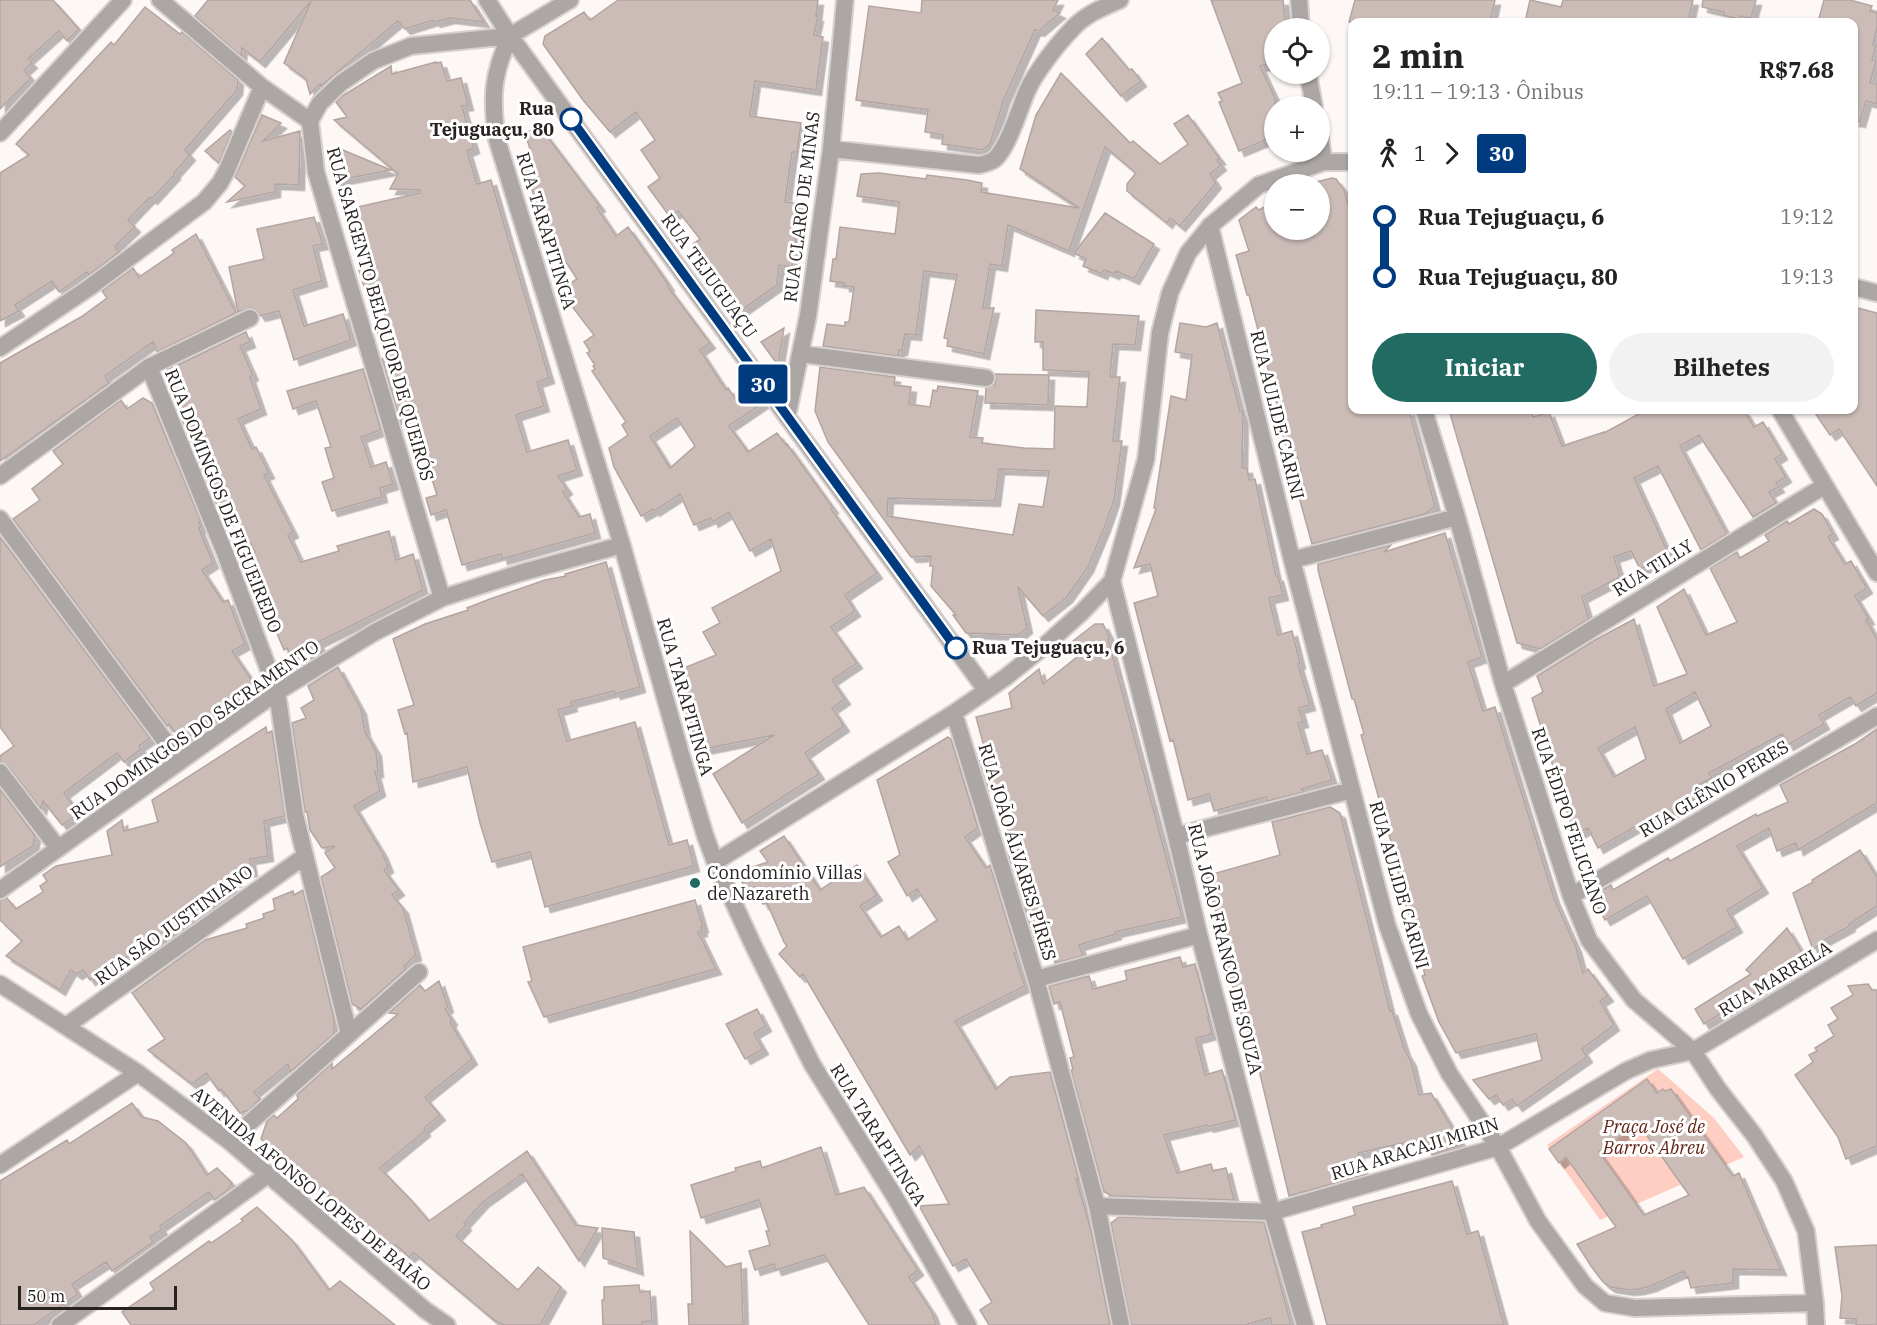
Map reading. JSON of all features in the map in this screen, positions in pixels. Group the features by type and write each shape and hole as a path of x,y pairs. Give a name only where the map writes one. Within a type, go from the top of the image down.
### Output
{"street":[{"path":"0,133 123,0"},
{"path":"160,0 262,87 310,121 320,103 340,83 373,61 411,46 510,36 570,0"},
{"name":"RUA TEJUGUAÇU","path":"487,0 510,36 986,690"},
{"name":"RUA CLARO DE MINAS","path":"787,417 808,316 831,149 845,0"},
{"path":"831,149 979,165 990,163 1003,148 1029,88 1059,44 1088,14 1120,0"},
{"path":"1299,0 1300,18"},
{"name":"RUA TARAPITINGA","path":"510,36 500,59 494,85 493,112 497,140 622,545 705,835 754,946 812,1064 895,1197 968,1325"},
{"path":"0,348 90,288 204,202 220,183 227,170 262,87"},
{"name":"RUA SARGENTO BELQUIOR DE QUEIRÓS","path":"310,121 316,172 442,598"},
{"path":"715,862 954,713 1006,677 1082,612 1112,581 1146,459 1160,333 1170,293 1188,253 1210,226 1259,185 1324,162"},
{"path":"1330,162 1348,162"},
{"name":"RUA AULIDE CARINI","path":"1210,226 1292,560 1387,925 1419,1014 1449,1073 1498,1148 1538,1221 1586,1286 1605,1303 1635,1308 1815,1303"},
{"path":"1858,288 1877,293"},
{"path":"0,476 149,367 250,318"},
{"path":"801,354 986,378"},
{"name":"RUA DOMINGOS DE FIGUEIREDO","path":"149,367 221,542 277,692 295,815 349,1034"},
{"name":"RUA ÉDIPO FELICIANO","path":"1425,414 1503,684 1571,896 1589,940 1634,1000 1693,1051 1784,1180 1806,1232 1816,1325"},
{"path":"1782,414 1877,573"},
{"name":"RUA TILLY","path":"1503,684 1824,486"},
{"path":"1292,560 1457,518"},
{"path":"0,519 180,761"},
{"name":"RUA DOMINGOS DO SACRAMENTO","path":"0,890 277,692 375,632 442,598 520,573 622,545"},
{"name":"RUA JOÃO FRANCO DE SOUZA","path":"1112,581 1199,935 1272,1212 1305,1325"},
{"name":"RUA JOÃO ÁLVARES PÍRES","path":"954,713 1036,978 1199,935"},
{"name":"RUA GLÊNIO PERES","path":"1571,896 1877,716"},
{"path":"0,772 58,848"},
{"path":"1176,836 1352,790"},
{"name":"RUA SÃO JUSTINIANO","path":"66,1026 305,856"},
{"name":"RUA MARRELA","path":"1693,1051 1877,940"},
{"path":"229,1140 419,972"},
{"path":"1036,978 1097,1206 1121,1325"},
{"name":"AVENIDA AFONSO LOPES DE BAIÃO","path":"0,984 138,1073 229,1140 425,1310 447,1325"},
{"name":"RUA ARACAJI MIRIN","path":"1097,1206 1272,1212 1498,1148 1626,1071 1651,1060 1693,1051"},
{"path":"0,1165 138,1073"},
{"path":"60,1325 269,1174"}],"green space":[{"name":"Praça José de Barros Abreu","path":"1658,1069 1714,1118 1744,1157 1600,1220 1547,1145"}],"building":[{"path":"0,0 53,0 79,29 67,41 59,31 28,59 32,63 24,70 31,78 0,109"},
{"path":"208,0 470,0 484,22 450,18 435,22 433,20 405,29 398,21 310,94 306,79 284,63 311,1 260,62 242,48 241,56 195,16"},
{"path":"618,0 818,0 816,16 818,16 814,35 823,37 816,90 755,81 750,116 801,123 797,152 792,152 785,202 800,204 792,267 779,265 777,285 739,312 699,258 702,257 693,244 700,239 678,211 670,217 648,187 660,178 641,150 655,140 636,112 610,132 583,100 543,44 545,36 584,12 590,20"},
{"path":"922,0 1058,0 1053,10 1060,13 1039,31 1035,30 1004,99 990,144 983,150 942,144 943,135 925,132 928,110 856,100 869,6 921,13"},
{"path":"1211,0 1283,0 1285,18 1264,18 1264,65 1260,66 1264,75 1264,84 1268,84 1274,96 1264,96 1264,141 1239,151 1219,102 1222,101 1218,93 1242,83"},
{"path":"1355,0 1495,0 1491,18 1350,18"},
{"path":"1530,0 1561,7 1563,0 1693,0 1689,18 1526,18"},
{"path":"1703,0 1756,0 1751,18 1740,16 1735,18 1723,15 1724,12 1702,7"},
{"path":"1824,0 1850,0 1872,6 1870,11 1877,13 1873,45 1876,46 1872,60 1876,61 1870,83 1877,84 1877,104 1866,101 1860,122 1858,122 1858,18 1819,18"},
{"path":"145,7 180,34 182,32 238,80 237,90 185,150 190,155 175,174 128,220 135,227 115,246 119,252 89,275 87,272 59,292 52,281 15,305 19,311 0,321 0,173 29,155 16,144 111,42 114,45"},
{"path":"1102,38 1141,81 1121,96 1086,54"},
{"path":"441,62 447,81 461,78 468,105 462,106 474,148 467,151 477,184 491,180 549,378 537,382 544,406 516,415 527,452 568,440 577,470 558,476 567,489 563,492 579,517 590,514 595,533 502,559 501,554 462,565 446,510 431,515 426,498 437,495 423,451 413,454 403,423 401,424 382,359 385,357 377,331 389,328 379,297 368,300 359,270 373,266 353,208 420,193 420,190 390,189 398,174 334,120 347,117 336,102 342,96 391,66 392,74"},
{"path":"1061,73 1130,143 1133,141 1160,164 1188,144 1174,124 1188,115 1220,159 1217,160 1221,165 1210,174 1216,183 1180,226 1170,218 1167,223 1127,191 1127,184 1136,173 1105,147 1069,251 1008,225 1002,266 990,264 983,308 994,308 984,354 947,346 948,339 944,338 957,275 924,271 916,335 905,334 902,350 899,350 898,356 823,346 827,324 845,326 845,322 849,322 854,287 830,281 833,259 836,259 840,227 895,234 899,202 857,196 861,174 879,173 926,179 927,175 967,180 982,183 981,192 1079,208 1020,169 1036,115"},
{"path":"262,115 281,123 263,141 300,131 299,185 275,184 275,192 227,202 245,186 235,177"},
{"path":"540,127 600,206 597,208 616,236 628,227 668,287 710,343 700,350 726,390 728,388 737,401 755,390 764,402 729,426 748,452 777,433 833,508 831,509 877,573 845,595 855,611 831,627 857,663 832,680 845,699 832,708 844,726 805,753 819,774 742,823 713,774 774,735 699,750 672,673 716,655 703,632 720,623 712,608 781,571 771,539 750,551 729,512 713,522 711,518 694,525 680,494 654,511 653,509 641,516 614,467 609,448 628,435 622,425 626,422 592,371 595,365 587,353 590,351 584,342 594,335 567,300 563,288 577,279 551,239 548,240 521,155 531,152 525,133","holes":["677,418 695,446 670,468 650,436"]},
{"path":"230,130 232,132 219,163 205,151"},
{"path":"338,148 391,170 334,181 329,166 343,161"},
{"path":"1330,178 1336,179 1344,190 1348,204 1348,414 1410,414 1435,506 1425,514 1312,544 1299,497 1306,495 1297,455 1289,457 1249,295 1247,295 1236,255 1249,251 1239,220 1256,207 1259,210 1264,207 1264,240 1330,240"},
{"path":"1105,213 1154,244 1134,279 1116,271 1114,274 1104,270 1102,274 1083,266 1086,259 1074,253"},
{"path":"314,217 323,244 313,246 322,281 293,290 304,326 343,314 351,340 294,360 279,311 260,316 256,310 251,308 238,312 229,267 264,259 257,229"},
{"path":"196,234 236,313 157,352 153,342 105,376 109,383 0,461 0,363 81,317 107,298 102,291 133,268 139,277 174,253 172,250"},
{"path":"1858,308 1877,313 1877,486 1839,429 1830,435 1816,414 1858,414"},
{"path":"1036,310 1139,316 1135,345 1113,344 1110,377 1120,377 1113,441 1122,441 1114,500 1088,567 1067,597 1043,616 1018,587 1027,628 1018,635 966,633 953,615 956,615 931,586 933,566 930,566 931,556 911,557 828,442 815,411 820,367 895,377 894,385 911,387 909,404 930,407 933,390 937,391 938,386 978,391 970,437 983,438 982,443 1054,449 1055,406 1087,407 1089,372 1043,370 1043,342 1035,342","holes":["999,469 1049,471 1043,507 1019,504 1013,535 887,516 888,498 995,501"]},
{"path":"1180,323 1206,327 1217,323 1240,411 1243,412 1242,468 1247,468 1249,480 1255,479 1276,576 1278,576 1283,595 1269,598 1278,635 1292,631 1300,663 1298,664 1310,705 1299,708 1303,722 1298,723 1307,754 1322,750 1332,780 1301,789 1305,792 1267,801 1266,797 1214,811 1209,794 1188,800 1134,603 1158,596 1150,564 1134,568 1156,509 1154,508 1171,396 1186,400 1192,355 1175,352"},
{"path":"784,328 778,365 761,342"},
{"path":"246,332 250,342 240,346 253,375 250,377 261,409 238,419 252,449 256,447 269,473 264,475 293,532 288,535 301,562 339,551 337,546 389,531 396,560 413,554 423,590 318,642 322,652 297,667 287,648 284,650 244,557 255,552 236,516 228,520 225,511 220,513 165,371"},
{"path":"363,369 381,430 361,437 371,467 386,462 393,484 380,488 382,497 332,511 322,482 334,478 325,448 331,447 316,401 293,409 287,391"},
{"path":"995,374 1049,375 1048,405 985,403 986,388 995,384"},
{"path":"143,398 152,403 201,521 199,528 213,563 202,570 223,602 228,600 245,644 232,651 259,691 182,742 169,724 167,726 13,519 40,500 32,489 63,464 53,451 121,400 127,409"},
{"path":"1450,414 1532,414 1533,417 1550,414 1562,446 1604,433 1639,414 1746,414 1754,427 1763,422 1782,454 1775,459 1786,477 1776,483 1779,487 1769,492 1776,503 1753,517 1699,435 1680,446 1727,534 1701,550 1658,466 1634,478 1670,557 1640,569 1631,551 1614,557 1620,577 1582,597 1589,619 1540,649 1517,643"},
{"path":"1814,509 1822,514 1833,534 1828,537 1845,564 1851,561 1867,588 1855,596 1869,619 1866,620 1877,639 1877,693 1856,706 1850,697 1819,715 1824,724 1788,745 1782,734 1709,773 1712,778 1698,785 1702,795 1656,822 1654,816 1598,848 1588,828 1574,835 1532,698 1543,692 1537,676 1634,619 1654,686 1687,674 1657,607 1684,589 1706,635 1737,622 1710,568 1737,552 1740,558 1769,541 1765,535 1787,521 1789,524","holes":["1695,692 1711,726 1680,743 1666,709","1635,727 1646,759 1614,777 1598,748"]},
{"path":"1445,533 1482,657 1468,662 1483,711 1495,707 1554,898 1576,947 1583,973 1588,969 1608,996 1600,1001 1614,1025 1582,1049 1587,1057 1517,1106 1512,1099 1503,1105 1496,1095 1489,1099 1473,1080 1542,1060 1536,1034 1456,1053 1439,1022 1422,976 1425,975 1400,883 1397,863 1361,735 1364,734 1354,699 1352,699 1318,570 1318,564 1391,545 1384,552"},
{"path":"0,537 150,738 139,746 141,749 124,762 117,753 64,793 79,813 62,825 43,801 41,809 8,766 0,762 0,756 14,746 0,727"},
{"path":"606,562 640,687 571,702 572,706 558,710 567,741 635,722 669,845 687,840 694,866 545,907 530,852 492,862 467,767 413,782 407,733 405,734 398,710 414,705 393,639 490,599"},
{"path":"1095,624 1103,624 1110,638 1108,639 1182,917 1115,932 1116,934 1079,945 1083,956 1055,963 1050,945 1037,948 1008,853 1013,850 1006,825 1016,823 1005,786 989,791 980,761 990,769 976,717 1012,708 1009,693 1039,669 1043,684 1077,657 1073,641"},
{"path":"338,667 361,709 365,732 376,751 378,772 375,772 380,791 354,806 382,852 388,867 384,870 399,890 392,895 403,908 416,955 404,966 406,969 361,1009 352,1004 321,877 335,868 325,853 335,846 322,848 310,830 307,812 305,812 292,723 306,718 301,708 314,700 308,686"},
{"path":"266,727 267,733 272,731 285,816 264,821 268,856 250,859 252,871 236,874 237,881 231,883 233,893 145,955 136,955 135,952 90,980 83,970 77,974 71,970 60,990 6,956 22,941 0,920 0,900 7,898 16,909 43,892 40,886 47,881 43,875 56,866 112,855 107,831 122,820 124,831 158,822 152,800"},
{"path":"1877,729 1877,803 1798,850 1796,843 1777,851 1769,828 1737,846 1763,888 1727,910 1737,927 1683,959 1647,896 1605,920 1591,896 1611,885 1613,890 1668,858 1670,861 1756,814 1757,816 1788,802 1780,785 1855,744"},
{"path":"948,737 951,739 978,828 965,837 986,868 990,865 1025,986 955,1021 996,1089 1010,1077 1050,1072 1091,1230 1110,1325 989,1325 980,1310 992,1302 966,1259 953,1266 919,1206 949,1204 919,1146 910,1155 803,974 800,977 779,954 787,946 767,903 763,904 755,887 746,891 738,872 768,862 760,851 784,836 820,890 857,865 877,895 860,906 881,937 899,926 907,940 937,920 917,889 907,896 888,862 900,855 877,780"},
{"path":"0,789 35,836 33,846 0,867"},
{"path":"1330,807 1340,813 1390,1011 1392,1010 1405,1051 1411,1061 1419,1095 1431,1093 1462,1144 1432,1155 1425,1138 1358,1153 1364,1175 1289,1196 1260,1074 1248,1030 1245,1030 1238,1008 1221,938 1223,938 1206,876 1280,855 1272,822"},
{"path":"1860,850 1877,877 1877,906 1849,924 1850,926 1824,940 1813,950 1793,893"},
{"path":"303,890 334,1018 334,1034 290,1072 288,1064 254,1092 260,1099 249,1110 240,1113 206,1073 192,1084 148,1050 165,1039 132,993 205,940 247,928 246,924 264,918 263,914 275,910 273,899 293,891 294,895"},
{"path":"695,900 703,927 701,927 702,931 698,932 716,969 544,1017 528,982 532,981 523,947"},
{"path":"1787,928 1805,957 1777,979 1704,1024 1695,1009 1751,974 1746,970"},
{"path":"1180,957 1183,967 1195,964 1209,1017 1212,1034 1196,1039 1205,1075 1222,1070 1236,1120 1164,1135 1177,1173 1211,1164 1213,1171 1226,1168 1234,1200 1113,1196 1104,1192 1071,1070 1073,1070 1070,1058 1074,1057 1060,1002 1054,1004 1049,986 1089,976 1093,989 1127,980 1125,971"},
{"path":"439,981 448,1007 445,1009 452,1020 450,1022 472,1059 425,1097 440,1115 424,1128 425,1131 380,1168 429,1221 527,1151 576,1225 598,1228 579,1261 522,1174 483,1202 464,1223 466,1225 456,1236 518,1290 538,1267 561,1287 540,1325 504,1325 494,1320 414,1253 409,1257 396,1245 391,1248 261,1139 267,1121 274,1115 277,1118 298,1099 297,1095 332,1063 332,1069 398,1014 389,1013 420,985 425,991"},
{"path":"1868,984 1872,990 1877,990 1877,1146 1846,1159 1838,1137 1795,1075 1813,1062 1809,1055 1817,1051 1815,1048 1834,1036 1828,1025 1838,1019 1831,1008 1853,995 1848,986"},
{"path":"757,1009 766,1026 754,1033 763,1049 745,1059 726,1024"},
{"path":"1647,1079 1657,1093 1663,1089 1665,1091 1671,1089 1733,1176 1739,1173 1781,1270 1733,1269 1733,1283 1691,1288 1684,1271 1639,1289 1610,1287 1603,1282 1577,1244 1616,1227 1566,1157 1559,1163 1549,1149","holes":["1638,1123 1689,1195 1644,1215 1599,1152"]},
{"path":"132,1103 142,1117 158,1121 186,1143 207,1175 217,1168 232,1183 228,1190 214,1200 209,1192 160,1226 162,1230 150,1237 153,1242 112,1271 106,1262 72,1284 78,1294 34,1325 0,1325 0,1181 67,1140 69,1144"},
{"path":"821,1147 836,1195 864,1187 918,1270 909,1277 932,1312 936,1325 869,1325 824,1255 776,1270 774,1264 755,1270 749,1251 770,1245 766,1231 769,1231 759,1200 701,1218 691,1185 736,1171 735,1168 760,1161 762,1168"},
{"path":"1452,1181 1467,1234 1478,1231 1504,1325 1327,1325 1302,1232 1355,1215 1353,1207"},
{"path":"257,1207 292,1240 329,1290 340,1281 395,1325 131,1325 122,1312 154,1290 150,1283 209,1241 211,1243 243,1221 241,1219"},
{"path":"1119,1217 1264,1222 1291,1325 1272,1325 1270,1318 1245,1325 1131,1325 1111,1223"},
{"path":"602,1228 634,1232 638,1270 603,1258"},
{"path":"690,1231 726,1267 741,1263 743,1325 689,1325 688,1304 692,1304"},
{"path":"1877,1245 1877,1325 1856,1325 1856,1319 1840,1318 1842,1296 1835,1247"},
{"path":"639,1285 640,1292 650,1291 652,1321 642,1322 643,1325 603,1325 604,1287"}],"bus line":[{"name":"30","path":"571,119 956,648"}],"place":[{"name":"Rua Tejuguaçu, 80","path":"571,119"},
{"name":"Rua Tejuguaçu, 6","path":"956,648"},
{"name":"Condomínio Villas de Nazareth","path":"695,883"}]}
